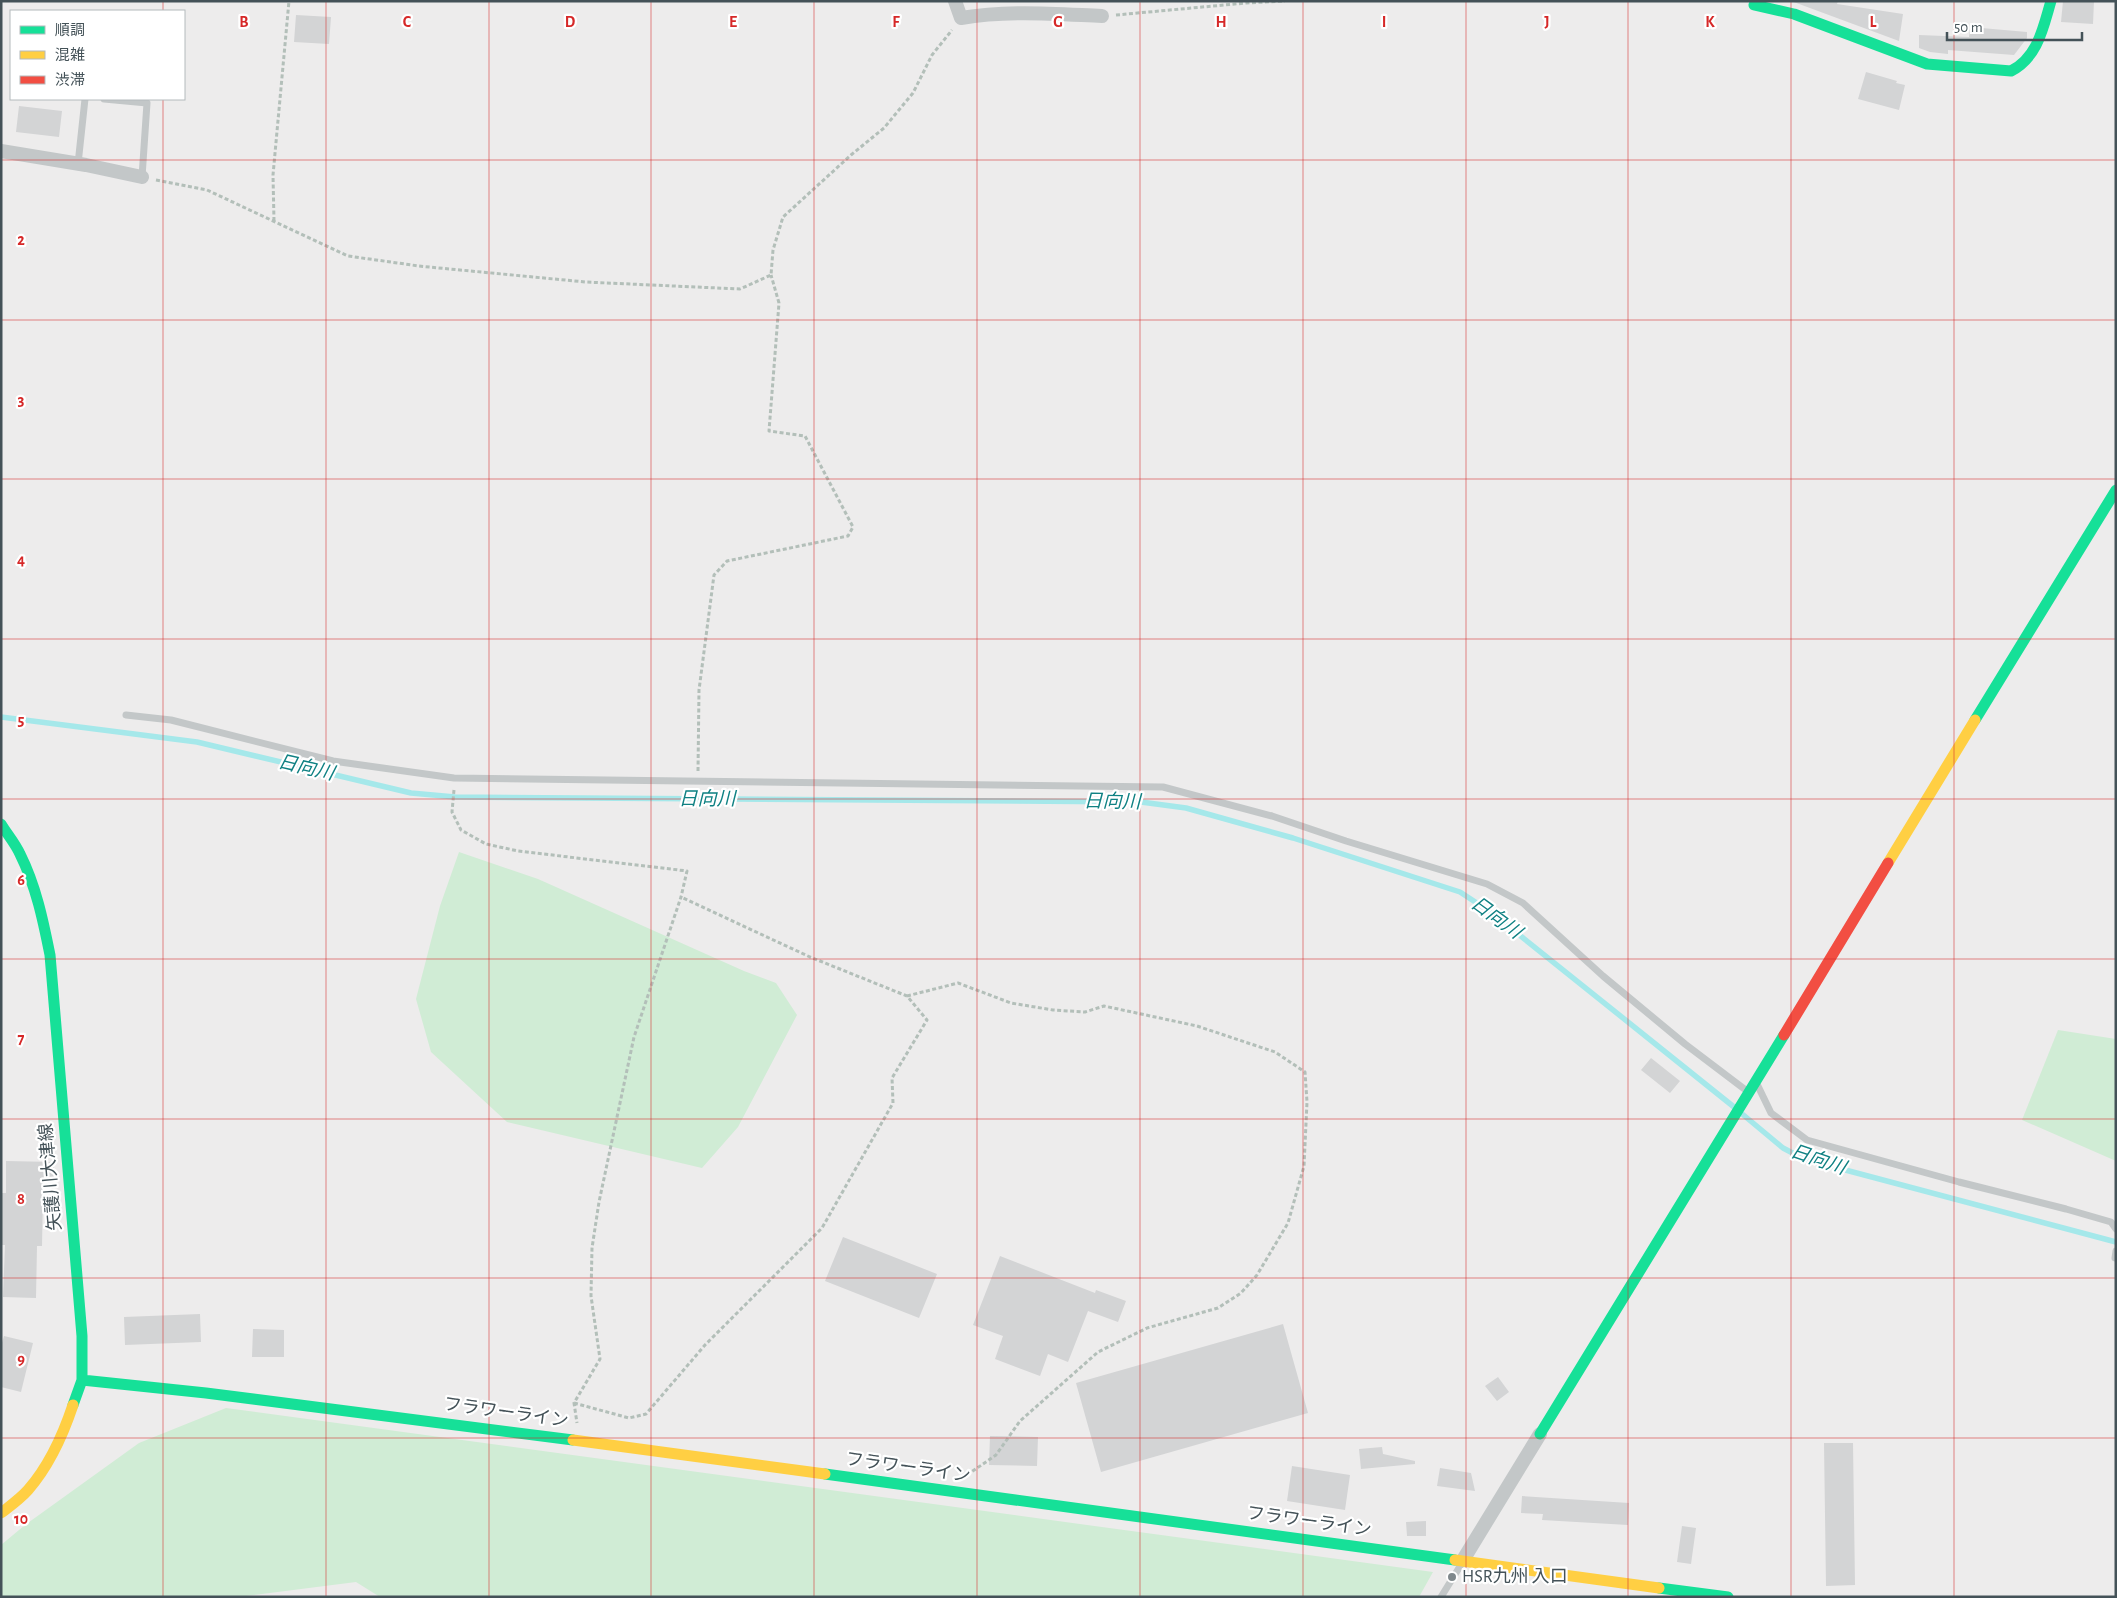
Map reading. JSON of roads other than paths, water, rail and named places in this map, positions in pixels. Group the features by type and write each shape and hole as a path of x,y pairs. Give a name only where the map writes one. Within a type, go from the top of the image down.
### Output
{"street":[{"path":"954,1 961,18 983,14 1029,13 1102,16"},
{"path":"1754,5 1794,14 1927,64 2010,71 2019,68 2033,52 2052,1"},
{"path":"1,151 142,176"},
{"path":"1463,1560 2116,490"},
{"name":"矢護川大津線","path":"1,824 26,864 36,887 50,957 82,1336 82,1380 63,1434 46,1464 27,1491 1,1513"},
{"name":"フラワーライン","path":"82,1380 206,1393 463,1425 1728,1597"}],"lane":[{"path":"78,164 85,100"},
{"path":"115,100 147,103 142,176"},
{"path":"126,715 171,720 333,761 454,778 1163,787 1272,816 1346,842 1486,884 1523,903 1602,976 1747,1092"},
{"path":"1755,1080 1771,1113 1807,1140 2066,1209 2111,1222 2116,1229"},
{"path":"1441,1597 1463,1560"}],"waterway":[{"name":"日向川","path":"1,717 197,742 411,793 455,797 1141,802 1186,808 1293,838 1460,892 1492,913 1734,1107"},
{"name":"日向川","path":"1741,1113 1783,1148 1804,1159 2116,1242"}],"place":[{"name":"HSR九州 入口","path":"1452,1577"}]}
